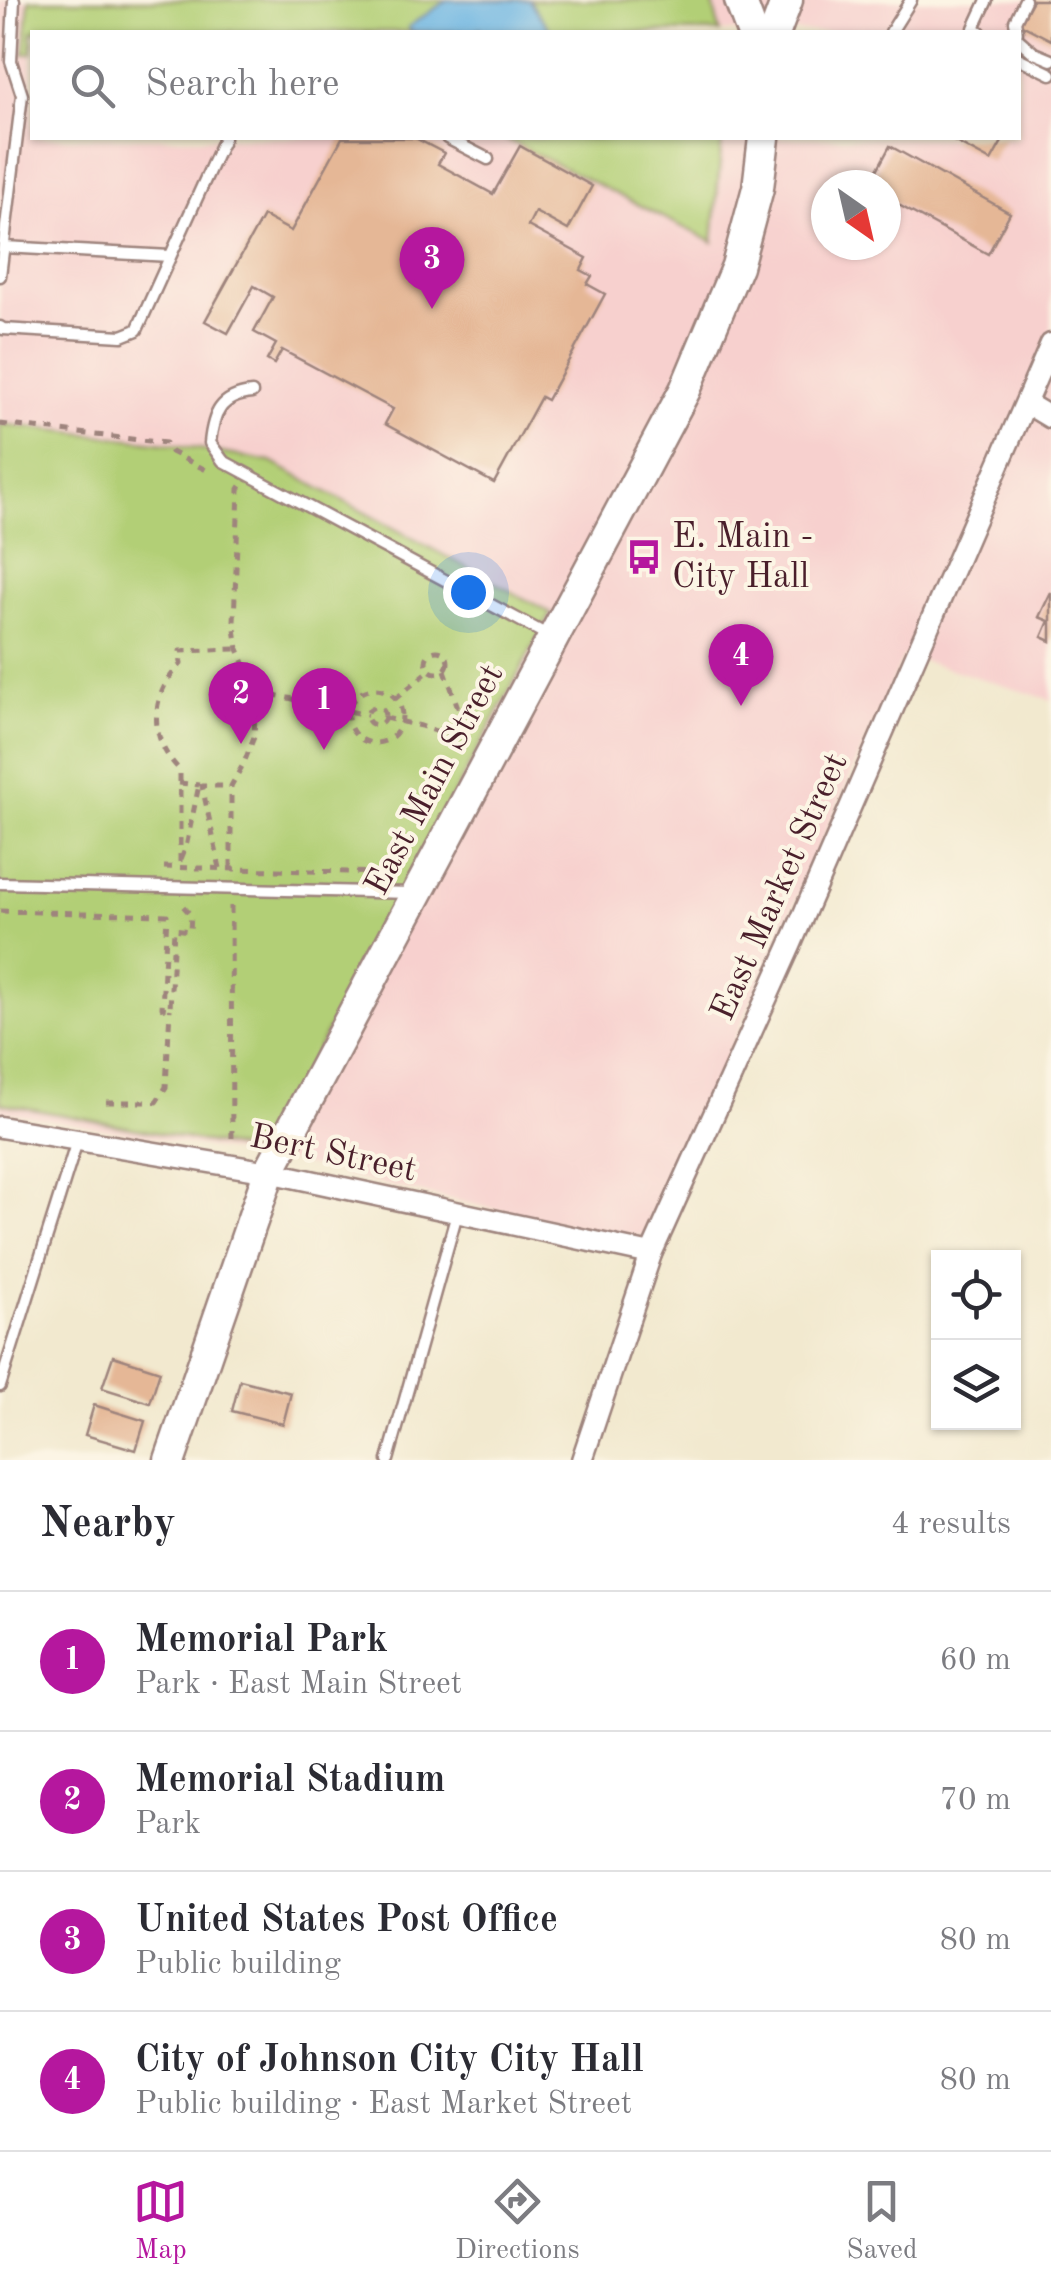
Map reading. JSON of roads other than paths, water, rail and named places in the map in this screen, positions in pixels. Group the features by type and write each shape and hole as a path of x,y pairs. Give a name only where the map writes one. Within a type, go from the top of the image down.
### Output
{"main road":[{"path":"740,0 751,30"},
{"path":"762,0 764,30"},
{"path":"777,30 787,0"},
{"name":"East Main Street","path":"170,1460 269,1172 685,390 737,266 758,188 764,140"}],"street":[{"name":"East Market Street","path":"582,1460 651,1254 790,946 1051,344"},
{"path":"1026,403 1051,418"},
{"name":"Bert Street","path":"0,1127 269,1172 651,1254"}],"lane":[{"path":"0,276 27,95 11,61 14,0"},
{"path":"893,30 911,0"},
{"path":"1017,30 1015,21 1026,0"},
{"path":"977,30 974,28 986,1"},
{"path":"1021,39 1034,54 1051,60"},
{"path":"1021,59 1051,74"},
{"path":"0,327 122,336 137,330 223,140"},
{"path":"451,140 488,159"},
{"path":"4,247 170,256"},
{"path":"252,393 236,394 212,419 210,443 224,461 553,638"},
{"path":"0,883 418,893"},
{"path":"0,1386 77,1140"},
{"path":"388,1460 458,1211"}],"water":[{"path":"447,0 529,0 550,30 410,30 408,27"}],"place":[{"name":"United States Post Office","path":"432,309"},
{"name":"E. Main - City Hall","path":"644,557"},
{"name":"City of Johnson City City Hall","path":"741,706"},
{"name":"Memorial Stadium","path":"241,744"},
{"name":"Memorial Park","path":"324,750"}]}
